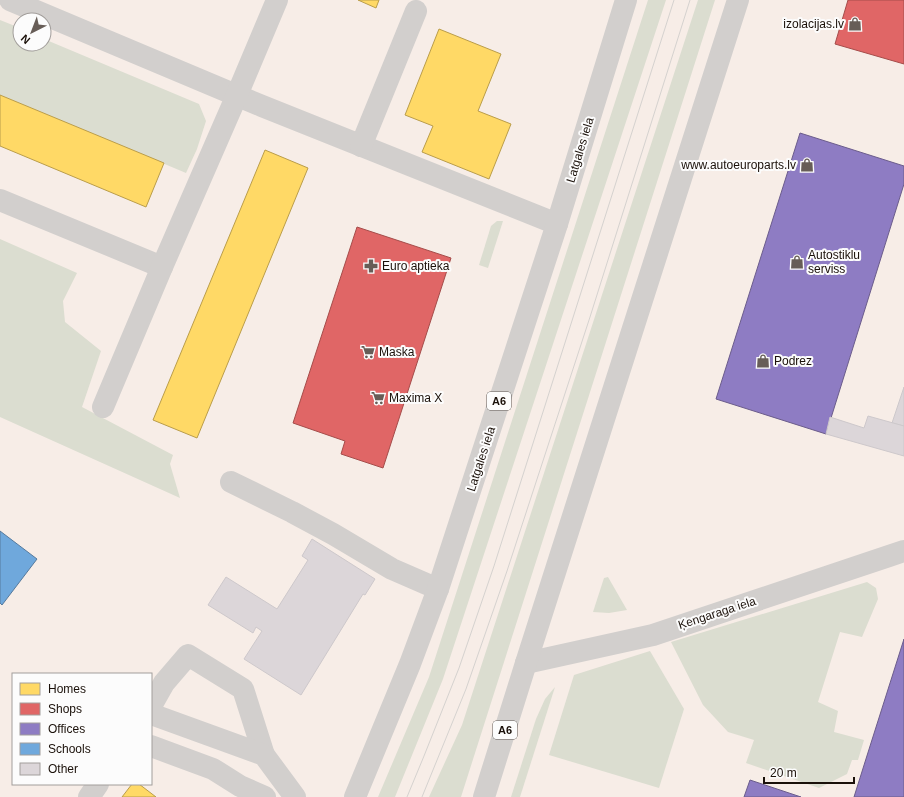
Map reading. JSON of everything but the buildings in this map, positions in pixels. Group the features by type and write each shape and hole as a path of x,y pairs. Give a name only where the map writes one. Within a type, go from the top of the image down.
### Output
{"main road":[{"path":"10,0 361,146 557,224"},
{"path":"103,407 162,267 238,95 277,0"},
{"name":"Latgales iela","path":"355,797 410,664 438,589 557,224 626,0"},
{"name":"A6","path":"484,797 738,0"},
{"path":"361,146 416,11"},
{"path":"0,200 162,267"},
{"path":"231,482 333,534 392,569 438,589"},
{"name":"Ķengaraga iela","path":"526,663 653,635 904,551"},
{"path":"152,704 164,683 188,655 243,690 264,755 295,797"},
{"path":"152,714 264,755"},
{"path":"152,746 213,769 240,786 265,797"},
{"path":"89,797 97,785"}],"shaded area":[{"path":"648,0 666,0 443,679 395,797 378,797 429,677"},
{"path":"698,0 715,0 461,797 429,797 462,725"},
{"path":"0,20 12,25 12,52 52,52 52,42 199,104 206,121 197,149 186,173 0,95"},
{"path":"497,221 503,221 488,268 479,265 491,226"},
{"path":"0,239 77,273 63,301 65,322 101,351 82,407 173,455 170,464 180,498 0,417"},
{"path":"608,577 627,610 609,613 593,612 604,578"},
{"path":"867,582 876,588 878,599 862,637 840,632 818,702 838,711 834,732 864,740 858,760 852,760 847,774 819,788 746,763 754,740 728,732 703,705 671,642"},
{"path":"650,651 684,709 659,788 549,755 574,675"},
{"path":"555,687 520,797 511,797 536,719 545,699"}],"tram line":[{"path":"407,797 459,668 494,566 674,0"},
{"path":"422,797 466,689 507,571 590,317 690,0"}],"place":[{"name":"izolacijas.lv","path":"855,24"},
{"name":"www.autoeuroparts.lv","path":"807,165"},
{"name":"Autostiklu serviss","path":"797,262"},
{"name":"Euro aptieka","path":"371,266"},
{"name":"Maska","path":"368,352"},
{"name":"Podrez","path":"763,361"},
{"name":"Maxima X","path":"378,398"}]}
